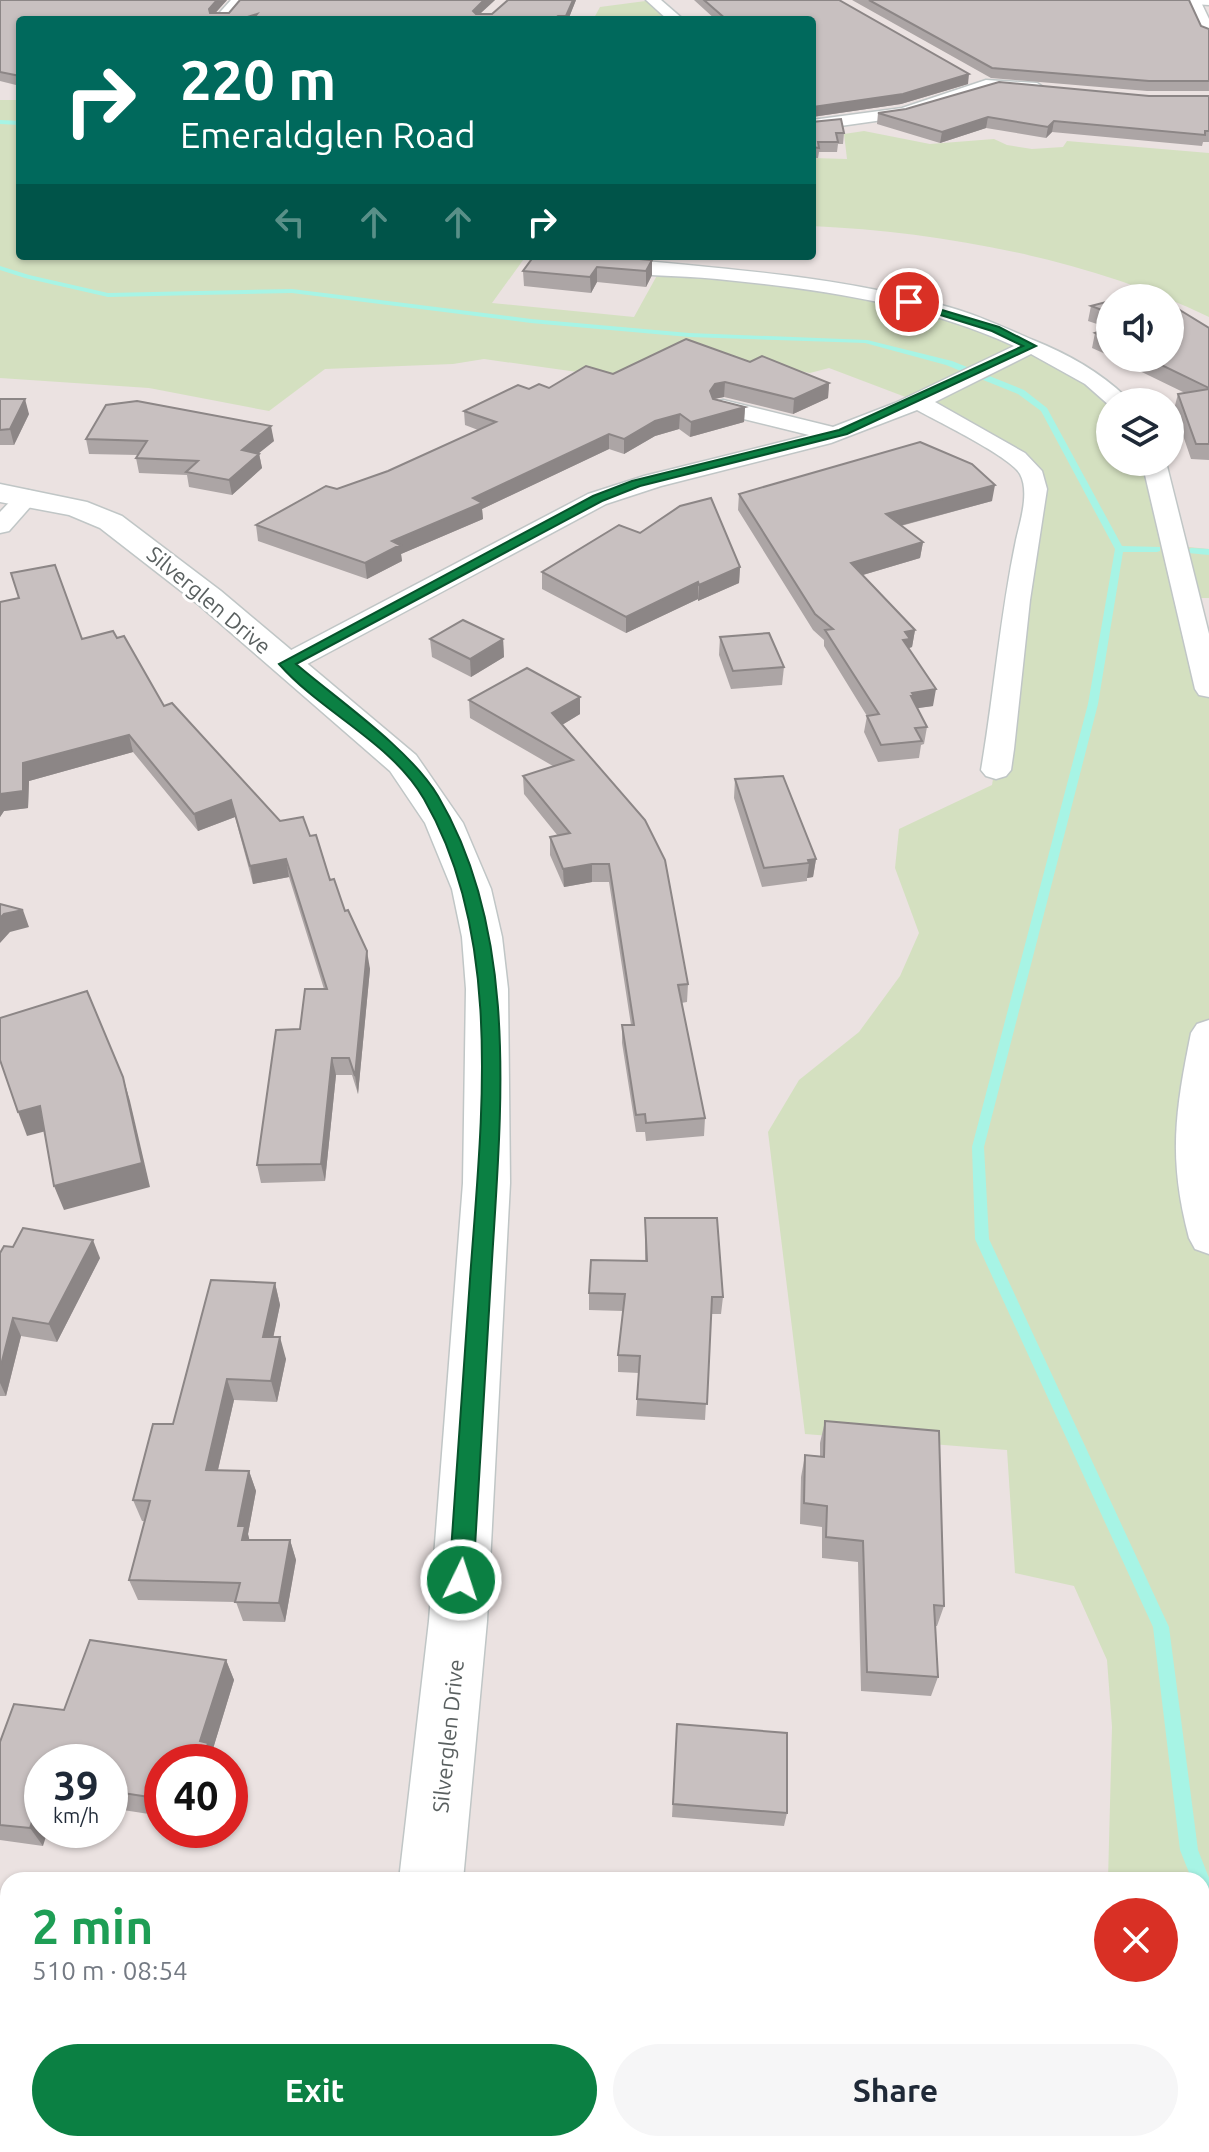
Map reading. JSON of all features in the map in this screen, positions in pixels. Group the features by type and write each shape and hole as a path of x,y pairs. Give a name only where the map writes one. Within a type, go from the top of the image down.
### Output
{"street":[{"path":"224,16 239,0"},
{"path":"653,0 672,16"},
{"path":"1209,0 1196,0 1209,34"},
{"path":"963,74 986,85 1056,90"},
{"path":"816,124 904,112 986,85"},
{"path":"580,261 853,288 996,329 1088,376 1102,388"},
{"path":"286,664 597,499 636,484 835,435 1031,346"},
{"path":"916,400 1021,461 1035,480 1035,499 1017,601 1007,707 996,770"},
{"path":"723,407 835,435"},
{"path":"1158,476 1209,689"},
{"name":"Silverglen Drive","path":"9,505 77,508 111,522 210,598 403,763 430,795 458,850 482,936 489,1025 488,1162 455,1672 432,1872"},
{"path":"1181,567 1209,568"},
{"path":"1209,1033 1191,1128 1191,1165 1209,1238"}],"green space":[{"path":"653,0 671,16 595,16 600,7"},
{"path":"0,100 16,100 16,260 523,260 492,303 634,317 660,270 777,280 930,309 1088,376 1098,388 1096,476 1157,476 1178,546 1209,549 1209,598 1192,598 1209,667 1209,1872 1108,1872 1112,1727 1107,1660 1074,1586 1015,1573 1007,1450 805,1434 768,1132 799,1080 859,1032 900,976 919,933 895,868 899,829 992,785 1006,705 1028,470 916,401 829,368 810,373 694,351 620,378 484,359 453,364 325,369 269,411 149,388 0,378"},
{"path":"864,131 930,144 994,139 1007,145 1032,149 1063,147 1067,141 1209,153 1209,317 1184,306 1184,284 1127,284 1067,265 965,242 816,226 816,158 847,159 844,134"}],"building":[{"path":"0,0 217,0 209,9 210,13 229,13 240,0 484,0 473,11 476,14 492,14 508,0 573,0 566,16 16,16 16,75 0,72"},
{"path":"704,0 839,0 969,74 903,94 816,106 816,16 722,16"},
{"path":"869,0 1189,0 1201,26 1209,29 1209,81 1149,81 992,68"},
{"path":"999,82 1149,96 1209,96 1209,131 1205,131 1205,135 1054,121 1048,127 988,117 942,132 878,113 906,109"},
{"path":"841,119 844,133 836,133 838,142 818,142 819,148 816,148 816,122"},
{"path":"531,260 652,260 646,271 597,267 590,277 523,271"},
{"path":"1184,313 1209,328 1209,388 1176,372 1184,372"},
{"path":"686,339 750,362 762,356 829,383 794,399 725,382 715,384 710,391 713,399 745,407 691,422 680,414 655,421 624,439 609,434 473,498 482,503 392,541 400,545 365,563 256,525 326,486 337,489 388,471 496,422 464,411 518,385 529,389 539,384 549,388 586,366 613,374"},
{"path":"1209,389 1209,444 1196,444 1184,411 1184,393"},
{"path":"0,399 25,399 10,429 0,430"},
{"path":"137,401 271,426 242,450 259,454 229,480 186,472 198,461 136,458 147,441 86,439 106,405"},
{"path":"920,442 972,464 995,485 886,514 923,542 851,563 915,630 905,632 910,639 903,640 936,689 912,693 914,696 911,696 927,727 915,728 922,741 881,745 867,716 879,714 825,630 833,629 815,614 739,494"},
{"path":"711,498 740,567 699,585 698,582 626,617 542,572 619,525 640,533 680,506"},
{"path":"55,565 82,639 113,631 117,638 124,636 164,706 172,703 280,821 303,817 310,836 316,835 330,880 334,879 345,911 348,910 367,951 355,1076 349,1058 332,1058 321,1164 257,1165 276,1030 300,1029 305,989 327,989 286,859 250,866 231,800 194,814 129,735 23,763 23,791 0,794 0,602 19,598 11,573"},
{"path":"463,620 503,639 470,659 430,639"},
{"path":"769,633 784,667 733,671 720,637"},
{"path":"527,668 580,697 552,713 645,820 665,860 688,984 678,985 705,1118 646,1123 645,1114 636,1115 622,1025 634,1025 609,864 563,869 550,837 570,833 523,776 573,760 469,700"},
{"path":"783,776 816,859 808,860 809,863 764,868 735,779"},
{"path":"0,904 23,910 4,914 0,918"},
{"path":"87,991 123,1077 142,1163 54,1186 40,1106 18,1112 0,1060 0,1018"},
{"path":"645,1218 717,1218 723,1297 712,1297 707,1404 637,1399 640,1356 618,1355 625,1294 589,1293 591,1260 647,1261"},
{"path":"23,1228 93,1240 49,1324 13,1318 0,1369 0,1253 4,1246 13,1247"},
{"path":"211,1280 275,1283 263,1337 280,1337 271,1381 227,1379 206,1470 249,1471 238,1526 245,1526 242,1540 290,1540 279,1603 235,1602 240,1583 129,1580 150,1501 133,1500 153,1424 173,1424"},
{"path":"825,1421 939,1431 944,1606 934,1605 938,1677 867,1672 863,1541 826,1537 827,1506 804,1503 805,1455 824,1457"},
{"path":"90,1640 226,1660 200,1741 208,1744 144,1744 144,1796 128,1794 128,1744 24,1744 24,1827 0,1825 0,1742 14,1704 64,1710"},
{"path":"677,1724 787,1733 787,1813 673,1804"}],"waterway":[{"path":"0,122 16,123"},
{"path":"0,268 108,295 292,291 531,321 689,335 865,341 949,363 1021,392 1044,410 1119,549"},
{"path":"1119,549 1157,549"},
{"path":"1119,549 1093,704 978,1147 982,1239 1161,1627 1189,1850 1198,1872"},
{"path":"1191,551 1209,552"}],"route":[{"path":"461,1580 489,1147 489,1025 482,936 458,850 447,823 430,795 403,763 286,664 597,499 636,484 843,432 1031,346 996,329 909,302"}]}
